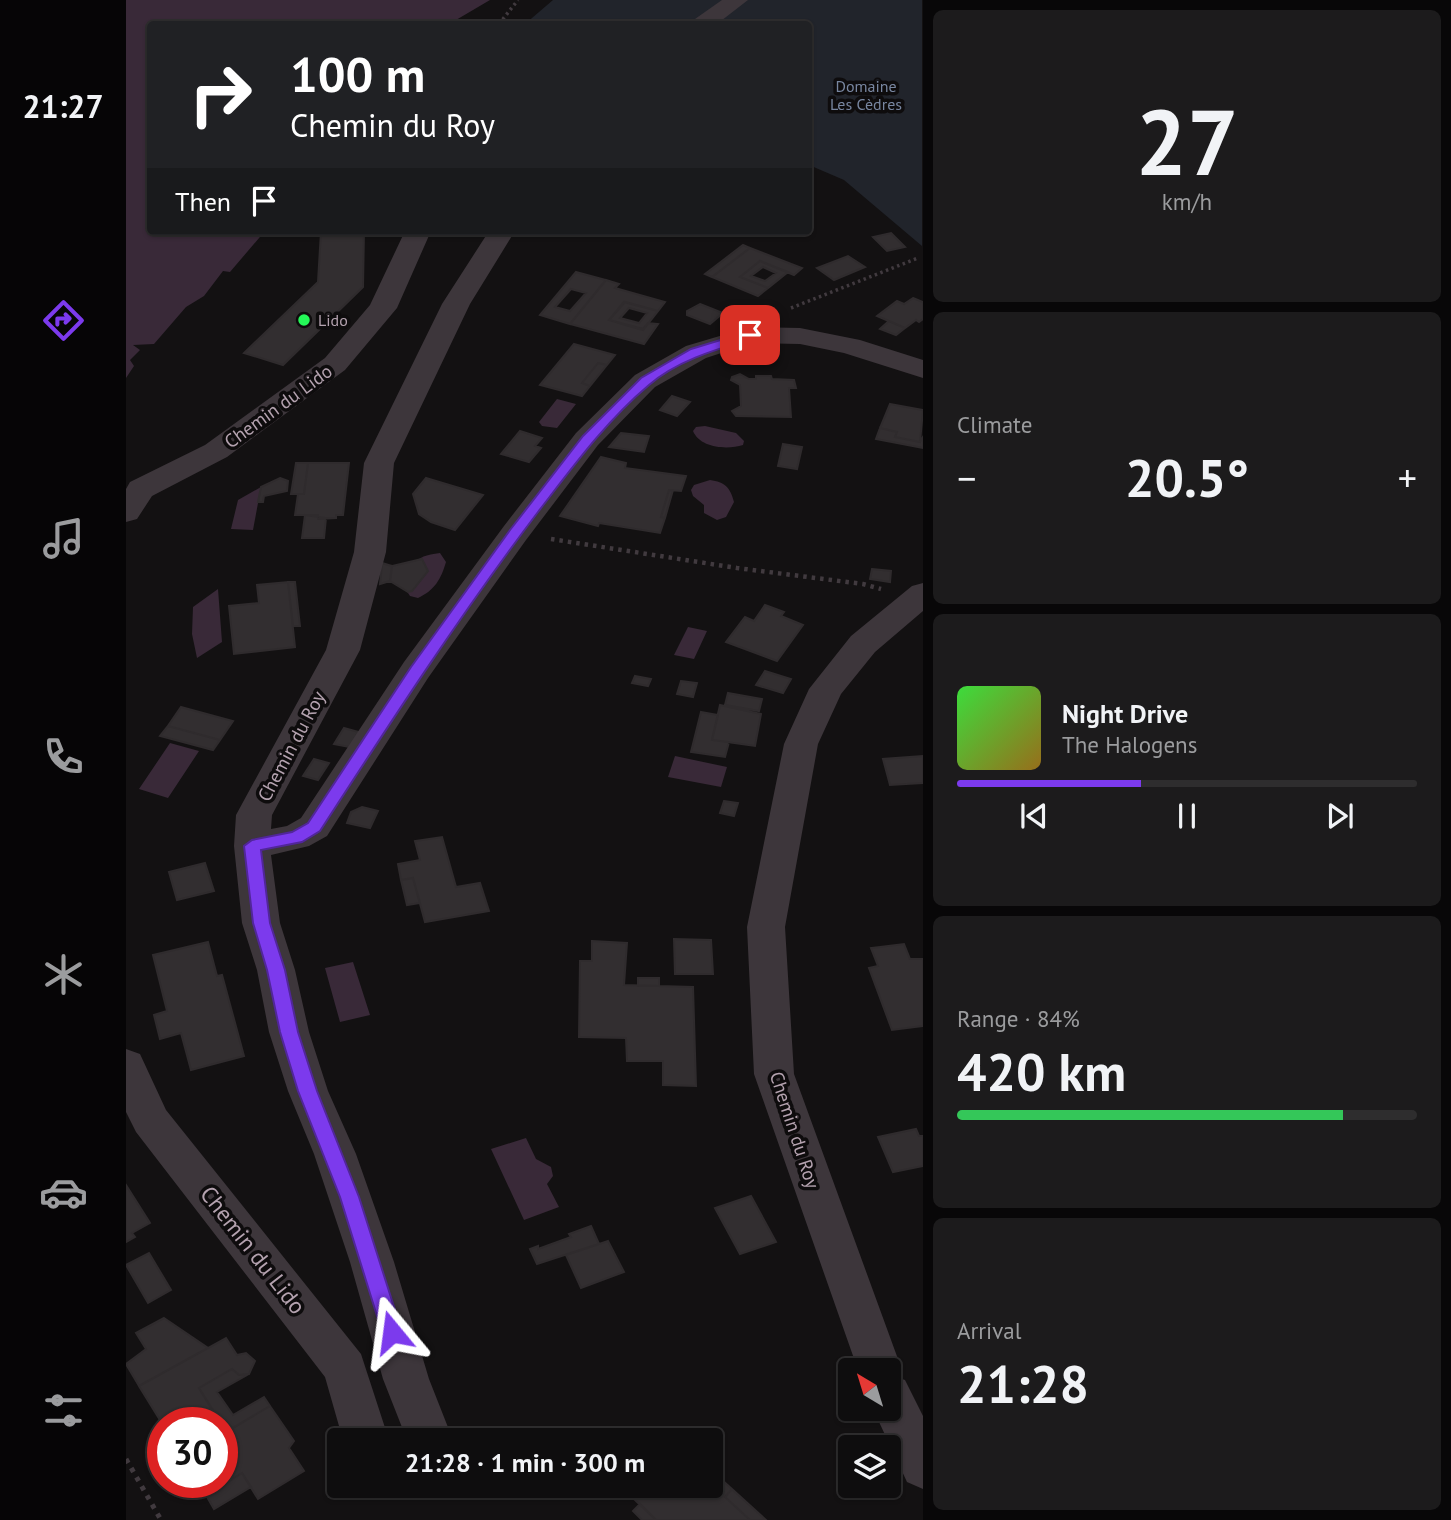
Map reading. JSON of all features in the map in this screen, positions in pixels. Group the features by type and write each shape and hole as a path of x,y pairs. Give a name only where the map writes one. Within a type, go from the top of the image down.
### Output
{"street":[{"path":"707,21 737,0"},
{"name":"Chemin du Lido","path":"126,512 141,489 216,450 335,365 383,308 416,235"},
{"name":"Chemin du Roy","path":"252,846 254,815 343,650 370,552 379,463 456,304 499,235"},
{"path":"425,1428 406,1379 372,1262 339,1166 307,1091 289,1032 276,970 261,923 252,846 296,837 314,827 416,670 515,533 587,439 645,381 696,352 750,335 800,336 850,346 922,370"},
{"name":"Chemin du Roy","path":"876,1358 774,1074 766,927 802,744 826,689 863,644 919,596"},
{"name":"Chemin du Lido","path":"126,1065 150,1120 345,1368 362,1428"},
{"path":"901,1421 922,1467"}],"path":[{"path":"501,21 518,0"},
{"path":"750,335 763,323 786,310 918,258"},
{"path":"515,533 737,568 863,584 919,596"},
{"path":"126,1459 160,1520"}],"green space":[{"path":"553,0 729,0 714,12 694,21 528,21"},
{"name":"Domaine Les Cèdres","path":"742,0 922,0 922,246 844,180 812,166 812,21 716,21"}],"shaded area":[{"path":"126,0 490,0 452,21 147,21 147,235 262,235 230,272 223,271 204,296 186,307 154,344 133,345 140,350 130,360 134,366 126,378"},
{"path":"557,399 576,404 557,428 542,426 539,422"},
{"path":"705,426 736,433 744,441 743,445 722,447 702,441 693,431 696,427"},
{"path":"710,480 726,486 734,502 726,517 717,520 704,513 704,505 693,496 691,490 694,485"},
{"path":"261,487 253,530 231,529 238,500"},
{"path":"440,553 446,562 436,583 418,598 410,596 406,590 414,563 431,554"},
{"path":"218,589 222,642 197,658 192,634 193,607"},
{"path":"688,627 707,631 694,659 674,655"},
{"path":"170,743 199,751 168,798 139,789"},
{"path":"675,756 727,767 721,787 668,777"},
{"path":"353,962 370,1015 340,1022 325,968"},
{"path":"526,1138 536,1159 551,1167 553,1176 547,1184 559,1207 524,1220 491,1149"}],"building":[{"path":"891,233 905,247 887,251 873,237"},
{"name":"Lido","path":"321,235 364,235 363,287 283,365 244,353 318,282"},
{"path":"743,245 750,248 712,277 705,274"},
{"path":"750,248 802,268 794,275 760,261 740,277 768,288 758,296 712,277"},
{"path":"848,256 865,267 834,280 817,268"},
{"path":"760,261 788,272 768,288 740,277","holes":["763,267 776,273 765,281 751,276"]},
{"path":"576,272 606,280 570,324 540,315","holes":["571,289 586,293 570,311 555,307"]},
{"path":"606,280 619,284 615,288 665,302 658,311 625,302 609,320 643,329 648,323 658,324 644,344 570,324"},
{"path":"913,298 923,302 923,319 919,322 916,320 905,328 877,316 897,301 904,304"},
{"path":"624,302 658,311 643,330 609,320","holes":["629,308 647,313 639,323 620,318"]},
{"path":"700,304 723,313 710,324 687,315 687,311"},
{"path":"889,321 905,328 896,335 880,329"},
{"path":"574,344 615,355 607,365 598,363 582,383 590,386 582,396 540,385"},
{"path":"598,363 607,365 590,386 582,383"},
{"path":"740,374 749,379 771,376 772,379 794,380 796,388 789,388 791,417 736,416 732,411 741,406 740,385 731,380"},
{"path":"672,396 690,402 677,416 660,410"},
{"path":"890,404 923,410 920,442 895,437 897,432 880,428"},
{"path":"880,428 897,432 895,437 920,442 923,437 923,448 876,439"},
{"path":"520,431 542,438 535,446 541,448 529,462 501,454"},
{"path":"621,433 649,436 644,452 609,447"},
{"path":"783,444 802,447 797,469 778,466"},
{"path":"601,457 626,463 625,468 686,476 681,491 669,490 661,517 665,518 660,533 599,523 598,526 560,516"},
{"path":"296,463 308,463 304,494 291,494"},
{"path":"308,463 349,463 343,515 318,519 318,515 295,515 298,494 304,494"},
{"path":"280,478 288,481 287,491 264,496 263,502 258,502 261,487"},
{"path":"426,478 483,495 455,530 431,522 419,514 413,494"},
{"path":"669,490 673,490 665,518 661,517"},
{"path":"305,515 326,518 324,538 302,538"},
{"path":"422,559 428,571 412,591 408,592 390,581 392,566"},
{"path":"382,563 392,566 390,581 380,584"},
{"path":"872,569 891,571 890,582 870,579"},
{"path":"288,582 295,647 234,654 229,606 259,603 257,585"},
{"path":"288,582 295,582 300,626 293,626"},
{"path":"765,605 784,612 781,616 803,625 777,661 726,642 745,617 754,621"},
{"path":"765,671 791,679 783,693 756,685"},
{"path":"635,676 651,679 648,686 632,683"},
{"path":"681,681 697,683 693,697 677,694"},
{"path":"728,693 762,699 759,711 725,705"},
{"path":"720,705 761,714 755,746 712,740"},
{"path":"181,707 233,721 220,740 168,726"},
{"path":"701,712 718,715 712,740 729,742 725,757 691,752"},
{"path":"168,726 220,740 213,750 160,736"},
{"path":"344,728 359,732 349,747 334,744"},
{"path":"923,756 923,783 890,785 883,759"},
{"path":"314,759 329,763 318,780 303,776"},
{"path":"724,801 738,803 734,816 720,813"},
{"path":"362,807 378,811 370,828 347,823 351,812"},
{"path":"442,837 456,887 480,883 489,911 425,922 413,878 401,880 398,864 420,860 415,841"},
{"path":"205,863 214,891 177,900 169,872"},
{"path":"413,878 420,903 407,905 401,880"},
{"path":"674,939 711,940 713,974 675,974"},
{"path":"592,941 627,943 624,985 693,987 696,1086 663,1085 663,1061 627,1061 626,1038 579,1037 580,961 592,961"},
{"path":"208,942 217,976 222,975 244,1056 191,1070 181,1033 160,1039 154,1015 167,1011 153,955"},
{"path":"904,944 910,959 923,959 923,1026 892,1030 869,968 878,966 871,948"},
{"path":"638,978 659,978 659,986 638,986"},
{"path":"916,1129 919,1136 923,1136 923,1166 893,1172 878,1137"},
{"path":"126,1185 150,1223 132,1233 135,1237 126,1242"},
{"path":"751,1196 776,1242 740,1254 715,1208"},
{"path":"591,1226 599,1244 537,1264 530,1249 538,1246 538,1249 571,1237 569,1234"},
{"path":"608,1241 624,1272 581,1288 566,1255"},
{"path":"149,1253 171,1290 148,1303 126,1265"},
{"path":"164,1318 208,1348 139,1386 126,1364 146,1349 136,1333"},
{"path":"226,1338 237,1355 246,1353 255,1361 249,1374 239,1375 232,1369 199,1388 211,1407 152,1407 139,1386"},
{"path":"232,1369 239,1375 249,1374 217,1392 227,1407 211,1407 199,1388"},
{"path":"264,1397 270,1406 238,1425 238,1412"},
{"path":"270,1406 294,1441 289,1448 304,1471 258,1499 242,1473 238,1475 238,1425"},
{"path":"242,1473 251,1487 238,1495 238,1475"},
{"path":"723,1481 732,1489 725,1497 750,1520 656,1520 634,1499 723,1498"},
{"path":"732,1489 766,1520 750,1520 725,1497"},
{"path":"208,1498 232,1498 214,1509"},
{"path":"640,1504 656,1520 642,1520 633,1511"}],"place":[{"name":"Lido","path":"304,320"}],"route":[{"path":"392,1332 350,1197 335,1154 307,1091 289,1032 276,970 261,923 252,846 296,837 314,827 416,670 587,439 645,381 696,352 750,335"}]}
